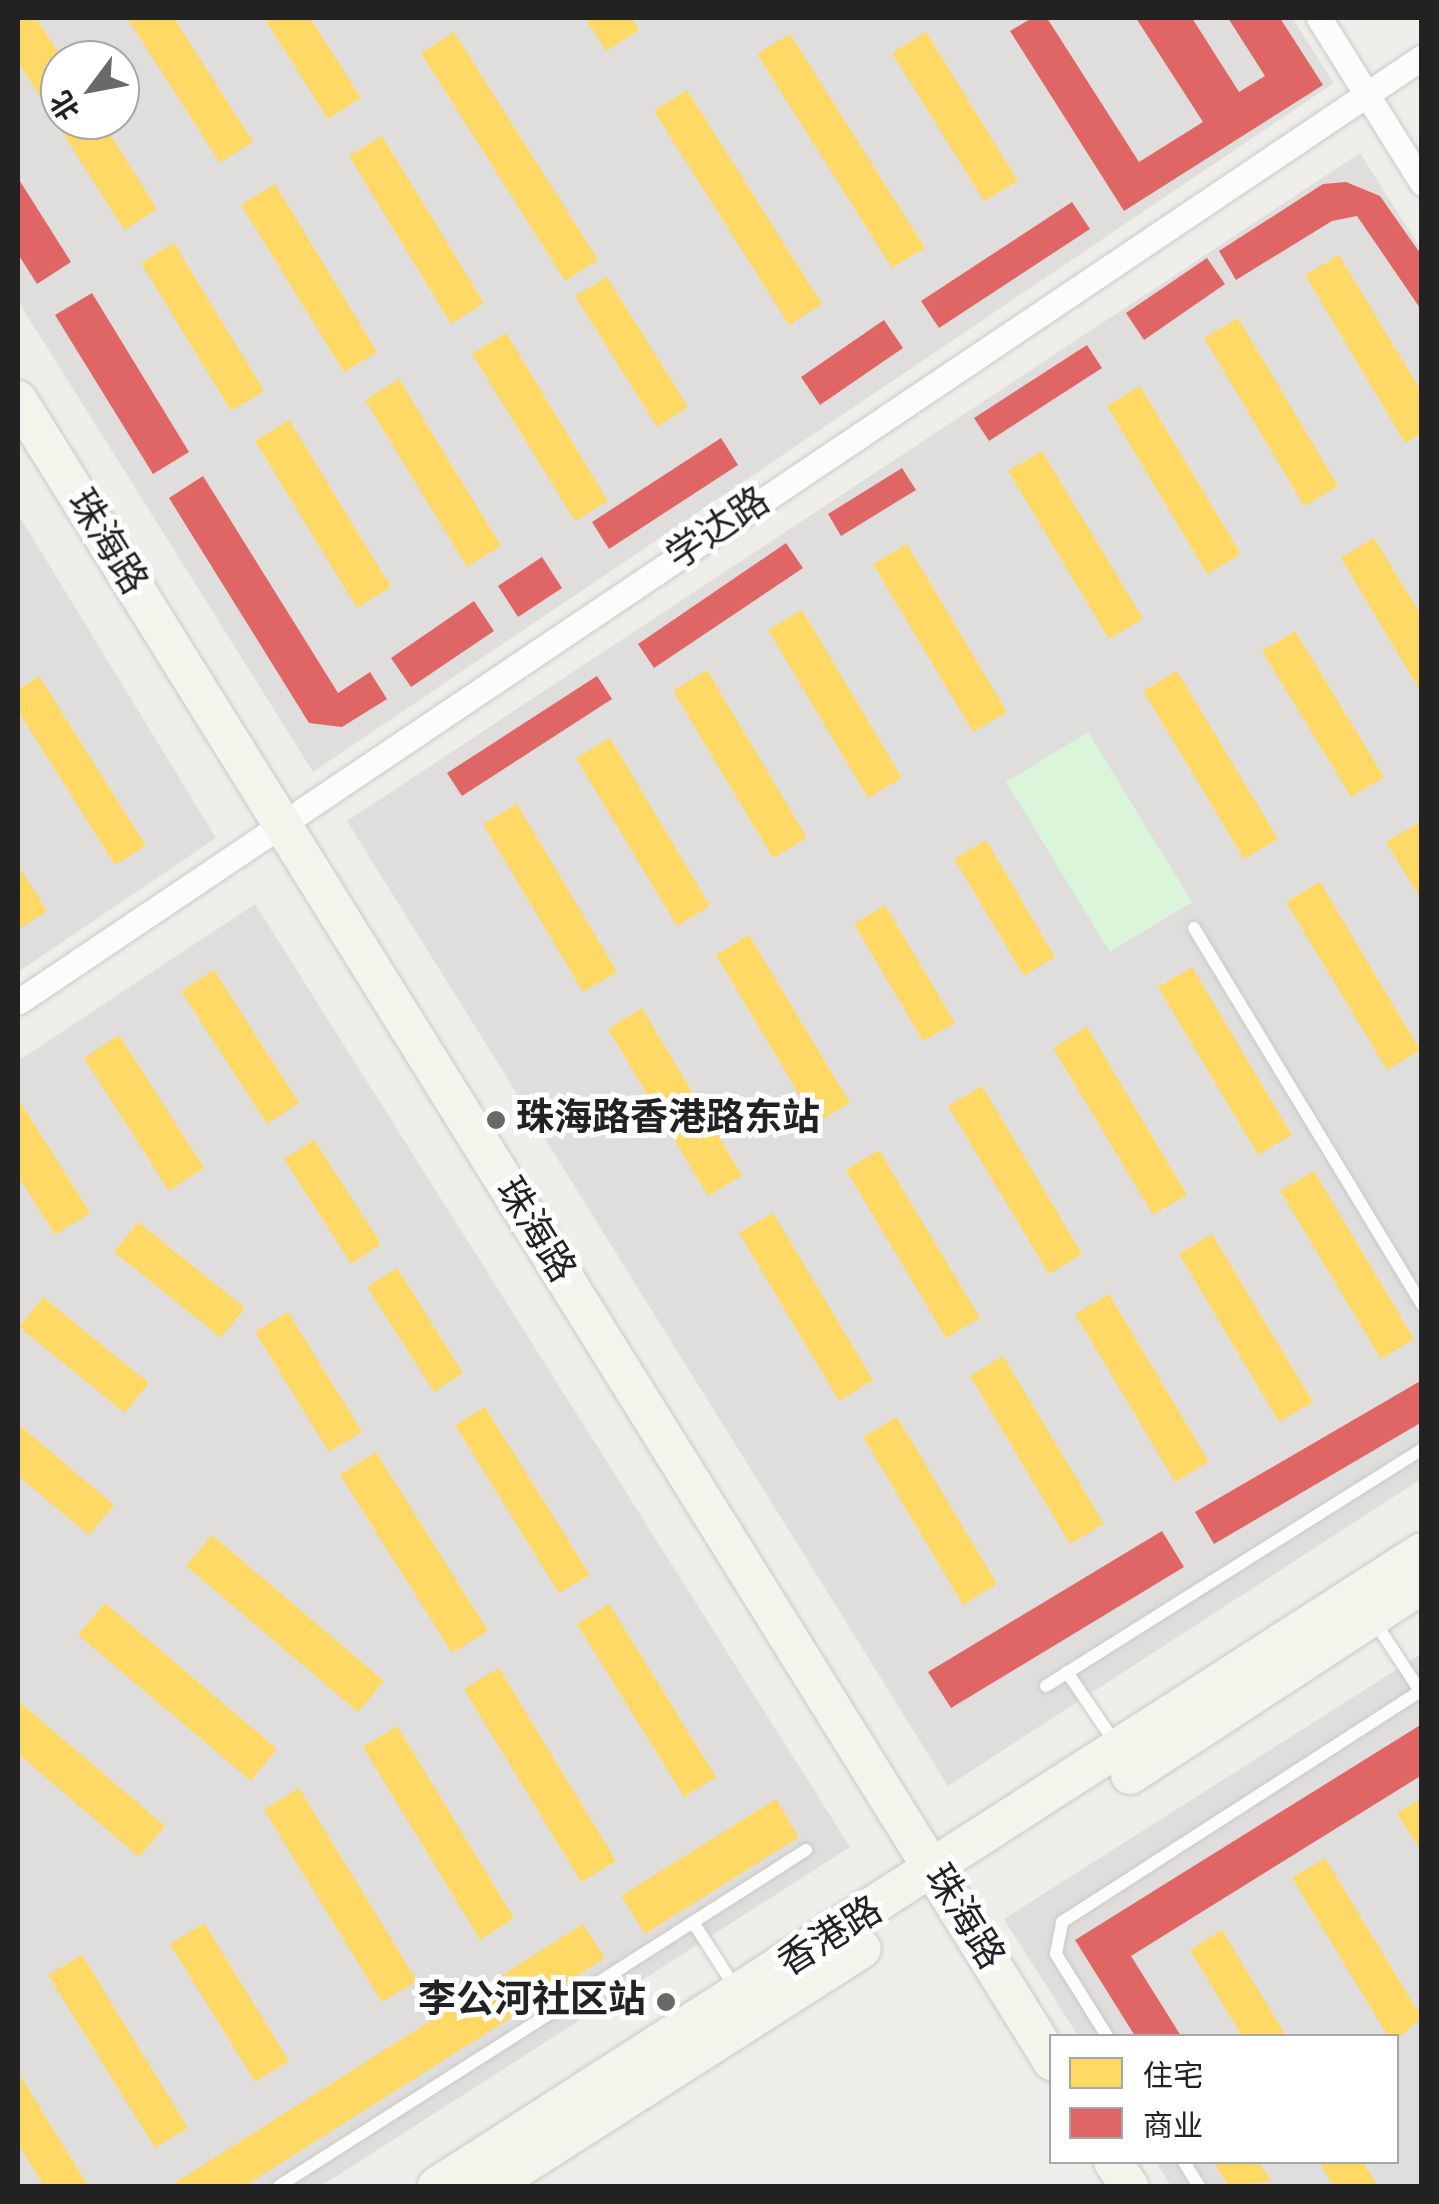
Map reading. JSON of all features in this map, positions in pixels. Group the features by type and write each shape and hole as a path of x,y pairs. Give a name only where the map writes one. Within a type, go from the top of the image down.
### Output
{"main road":[{"name":"珠海路","path":"18,400 1049,2056"},
{"name":"香港路","path":"437,2186 740,1995 942,1882 1120,1750 1422,1552"},
{"name":"香港路","path":"491,2186 942,1882 1422,1585"},
{"path":"1115,2164 1129,2186"}],"street":[{"path":"1319,18 1422,183"},
{"name":"学达路","path":"18,1002 1422,58"}],"lane":[{"path":"1194,928 1422,1305"},
{"path":"1046,1686 1422,1449"},
{"path":"1106,2034 1056,1954 1062,1922 1421,1690 1372,1617"},
{"path":"1067,1672 1120,1750"},
{"path":"279,2186 806,1850"},
{"path":"692,1922 740,1995"},
{"path":"1185,2164 1199,2186"}],"shaded area":[{"path":"18,18 1292,18 1334,83 313,772 18,301"},
{"path":"1360,153 1422,251 1421,1479 948,1786 347,821"},
{"path":"18,514 216,838 18,972"},
{"path":"255,904 850,1847 321,2186 18,2186 18,1061"},
{"path":"1421,1654 1421,2186 1171,2186 1157,2164 1399,2164 1399,2034 1077,2034 1004,1919"}],"green space":[{"path":"1088,732 1192,902 1110,952 1006,782"}],"building: 住宅":[{"path":"18,18 36,18 50,40 40,40 40,97 18,62"},
{"path":"127,18 174,18 253,142 220,163"},
{"path":"264,18 310,18 361,98 328,119"},
{"path":"585,18 632,18 639,30 606,51"},
{"path":"454,32 598,260 565,281 421,53"},
{"path":"926,32 1018,181 984,201 892,53"},
{"path":"790,34 925,248 892,268 757,54"},
{"path":"687,90 822,304 789,325 654,111"},
{"path":"382,136 484,303 451,324 349,156"},
{"path":"67,140 114,140 157,209 124,230"},
{"path":"275,184 377,352 344,372 241,205"},
{"path":"174,243 264,391 231,411 141,263"},
{"path":"1339,255 1422,393 1422,433 1405,443 1305,275"},
{"path":"607,277 688,407 657,427 575,296"},
{"path":"1238,318 1338,486 1304,506 1204,338"},
{"path":"506,333 608,501 575,521 472,354"},
{"path":"399,379 501,546 467,567 365,400"},
{"path":"1140,386 1241,554 1207,574 1107,406"},
{"path":"289,420 391,587 357,608 255,441"},
{"path":"1042,451 1143,619 1109,639 1008,471"},
{"path":"1374,538 1422,617 1422,694 1341,558"},
{"path":"907,544 1007,712 973,732 873,564"},
{"path":"802,610 902,778 868,798 768,630"},
{"path":"1295,631 1384,777 1351,797 1262,651"},
{"path":"707,670 807,838 773,858 673,691"},
{"path":"1177,671 1278,839 1244,859 1143,691"},
{"path":"39,676 146,846 115,865 18,711 18,690"},
{"path":"610,738 710,906 677,926 576,758"},
{"path":"517,804 617,972 583,992 483,824"},
{"path":"1422,824 1422,901 1386,842"},
{"path":"986,840 1055,957 1024,976 954,859"},
{"path":"18,865 47,911 18,930"},
{"path":"1320,882 1420,1050 1387,1070 1286,902"},
{"path":"885,905 955,1023 923,1041 854,924"},
{"path":"749,935 850,1103 816,1123 716,955"},
{"path":"1192,967 1292,1135 1258,1155 1158,987"},
{"path":"214,970 299,1103 267,1124 181,991"},
{"path":"642,1008 742,1176 708,1196 608,1029"},
{"path":"1087,1027 1187,1195 1153,1215 1053,1048"},
{"path":"119,1035 204,1168 169,1191 84,1058"},
{"path":"982,1086 1082,1254 1049,1274 948,1106"},
{"path":"18,1098 90,1213 55,1235 18,1176"},
{"path":"314,1140 381,1244 351,1264 284,1159"},
{"path":"879,1150 980,1318 946,1338 846,1170"},
{"path":"1314,1171 1414,1339 1381,1359 1280,1191"},
{"path":"773,1213 873,1380 839,1401 739,1233"},
{"path":"138,1222 245,1308 221,1338 114,1252"},
{"path":"1212,1234 1313,1402 1279,1422 1179,1254"},
{"path":"397,1268 463,1373 434,1392 367,1287"},
{"path":"1109,1294 1209,1462 1175,1482 1075,1314"},
{"path":"43,1297 149,1383 125,1413 19,1327"},
{"path":"288,1312 362,1432 329,1452 255,1332"},
{"path":"1003,1356 1104,1524 1070,1544 970,1376"},
{"path":"485,1407 590,1575 559,1593 455,1425"},
{"path":"897,1417 997,1584 963,1605 863,1437"},
{"path":"18,1424 114,1505 89,1535 18,1476"},
{"path":"376,1452 488,1631 452,1653 340,1475"},
{"path":"212,1535 384,1681 358,1712 186,1566"},
{"path":"105,1603 277,1749 251,1781 78,1635"},
{"path":"609,1604 716,1777 684,1797 577,1624"},
{"path":"499,1668 616,1861 581,1882 464,1689"},
{"path":"18,1701 165,1826 139,1857 18,1754"},
{"path":"397,1726 514,1918 480,1940 363,1747"},
{"path":"299,1788 417,1981 382,2002 264,1810"},
{"path":"1422,1798 1422,1853 1397,1813"},
{"path":"776,1799 799,1837 645,1934 621,1896"},
{"path":"1325,1858 1422,2018 1399,2037 1399,2034 1387,2034 1292,1878"},
{"path":"204,1923 289,2061 255,2082 170,1944"},
{"path":"583,1924 605,1958 245,2186 170,2186"},
{"path":"1222,1930 1285,2034 1241,2034 1190,1950"},
{"path":"82,1955 188,2128 155,2148 48,1975"},
{"path":"18,2072 88,2186 44,2186 18,2144"},
{"path":"1214,2164 1260,2164 1271,2181 1229,2186"},
{"path":"1320,2164 1364,2164 1378,2186 1334,2186"}],"building: 商业":[{"path":"1032,18 1047,18 1139,162 1203,122 1136,18 1192,18 1239,92 1265,76 1228,18 1280,18 1323,85 1124,211 1010,31"},
{"path":"18,178 71,262 37,284 18,254"},
{"path":"1346,182 1380,196 1422,256 1422,311 1357,216 1332,221 1236,280 1219,251 1323,184"},
{"path":"1072,202 1090,229 939,328 921,301"},
{"path":"1207,258 1225,284 1144,340 1126,313"},
{"path":"92,293 189,452 153,474 55,315"},
{"path":"884,320 903,348 820,405 801,377"},
{"path":"1087,345 1102,368 989,441 974,418"},
{"path":"721,438 738,465 609,549 592,522"},
{"path":"902,468 916,490 841,536 828,514"},
{"path":"203,476 338,693 370,672 387,699 342,727 309,723 169,498"},
{"path":"786,543 803,568 654,668 638,644"},
{"path":"542,557 562,588 518,617 498,586"},
{"path":"474,601 494,631 411,687 391,658"},
{"path":"597,676 612,699 462,796 447,773"},
{"path":"1422,1380 1422,1422 1214,1544 1195,1512"},
{"path":"1162,1531 1184,1567 951,1708 928,1672"},
{"path":"1422,1724 1422,1775 1131,1956 1180,2034 1134,2034 1075,1940"}],"place":[{"name":"珠海路香港路东站","path":"496,1120"},
{"name":"李公河社区站","path":"666,2002"}]}
